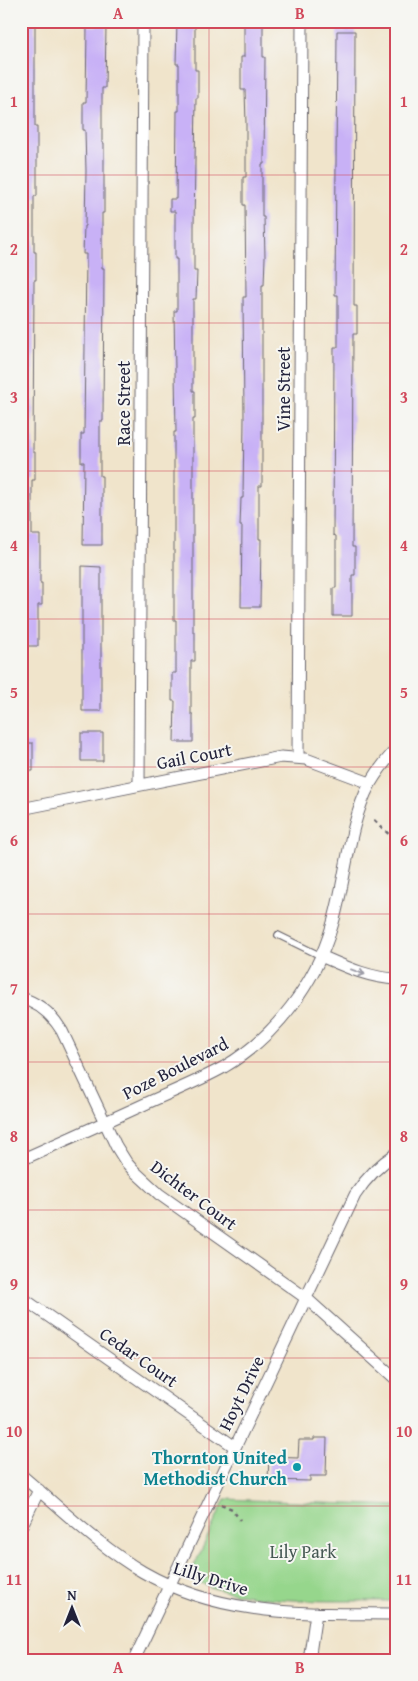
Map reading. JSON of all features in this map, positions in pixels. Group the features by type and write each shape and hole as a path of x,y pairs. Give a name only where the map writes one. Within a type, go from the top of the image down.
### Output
{"street":[{"name":"Race Street","path":"139,785 143,21"},
{"name":"Vine Street","path":"298,757 302,21"},
{"name":"Poze Boulevard","path":"21,1160 217,1070 251,1047 281,1020 301,994 322,956 337,909 352,837 363,800 370,783 397,748"},
{"name":"Gail Court","path":"21,809 282,757 298,757 370,783"},
{"path":"322,956 357,972 378,978 397,979"},
{"name":"Dichter Court","path":"21,998 34,1003 55,1021 69,1044 116,1146 126,1162 159,1194 306,1298 397,1380"},
{"name":"Hoyt Drive","path":"134,1660 355,1195 376,1168 397,1153"},
{"name":"Cedar Court","path":"21,1297 235,1447"},
{"name":"Lilly Drive","path":"21,1475 110,1549 141,1571 169,1586 220,1603 248,1609 316,1613 397,1614"},
{"path":"21,1527 39,1490"},
{"path":"309,1660 316,1613"}],"lane":[{"path":"278,935 322,956"}],"path":[{"path":"374,820 397,842"},
{"path":"218,1481 264,1482"},
{"path":"210,1499 232,1509 240,1520"}],"green space":[{"name":"Lily Park","path":"225,1499 397,1506 397,1601 305,1600 258,1597 213,1588 189,1577"}],"building":[{"path":"21,21 35,21 37,196 34,196 36,280 34,280 33,452 35,452 35,480 32,480 32,535 40,535 42,605 38,605 38,646 21,646"},
{"path":"177,21 195,21 195,70 198,70 194,226 194,271 197,271 196,299 193,299 193,391 195,391 195,419 193,419 193,633 195,633 195,661 191,661 191,714 193,714 193,742 174,742 175,701 172,701 172,673 176,673 176,620 174,620 174,432 176,432 174,311 177,311 177,259 175,259 175,211 170,211 170,199 176,199 177,111 179,111 179,64 176,64"},
{"path":"244,22 263,22 263,57 265,57 264,164 262,164 262,217 264,217 265,257 264,285 262,285 262,486 259,486 259,539 261,539 260,607 241,607 242,526 240,526 241,498 243,498 244,418 243,297 246,297 243,177 246,177 246,124 245,90 241,90 241,57 244,57"},
{"path":"87,26 106,26 105,88 102,88 104,213 102,213 102,268 104,268 103,421 100,421 100,476 102,476 102,545 83,545 84,462 81,462 81,434 84,434 86,254 83,254 86,171 83,102 86,102"},
{"path":"337,31 355,31 354,306 357,306 357,334 353,334 352,547 355,547 355,575 352,575 352,616 333,616 333,588 336,588 336,536 333,535 334,347 338,347 338,295 335,295"},
{"path":"82,566 101,567 101,711 82,711"},
{"path":"81,733 103,733 103,761 81,761"},
{"path":"21,743 33,743 33,771 21,771"},
{"name":"Thornton United Methodist Church","path":"314,1438 327,1438 326,1476 310,1476 310,1481 268,1480 269,1457 298,1458 299,1440 314,1440"}],"place":[{"name":"Thornton United Methodist Church","path":"297,1467"}]}
